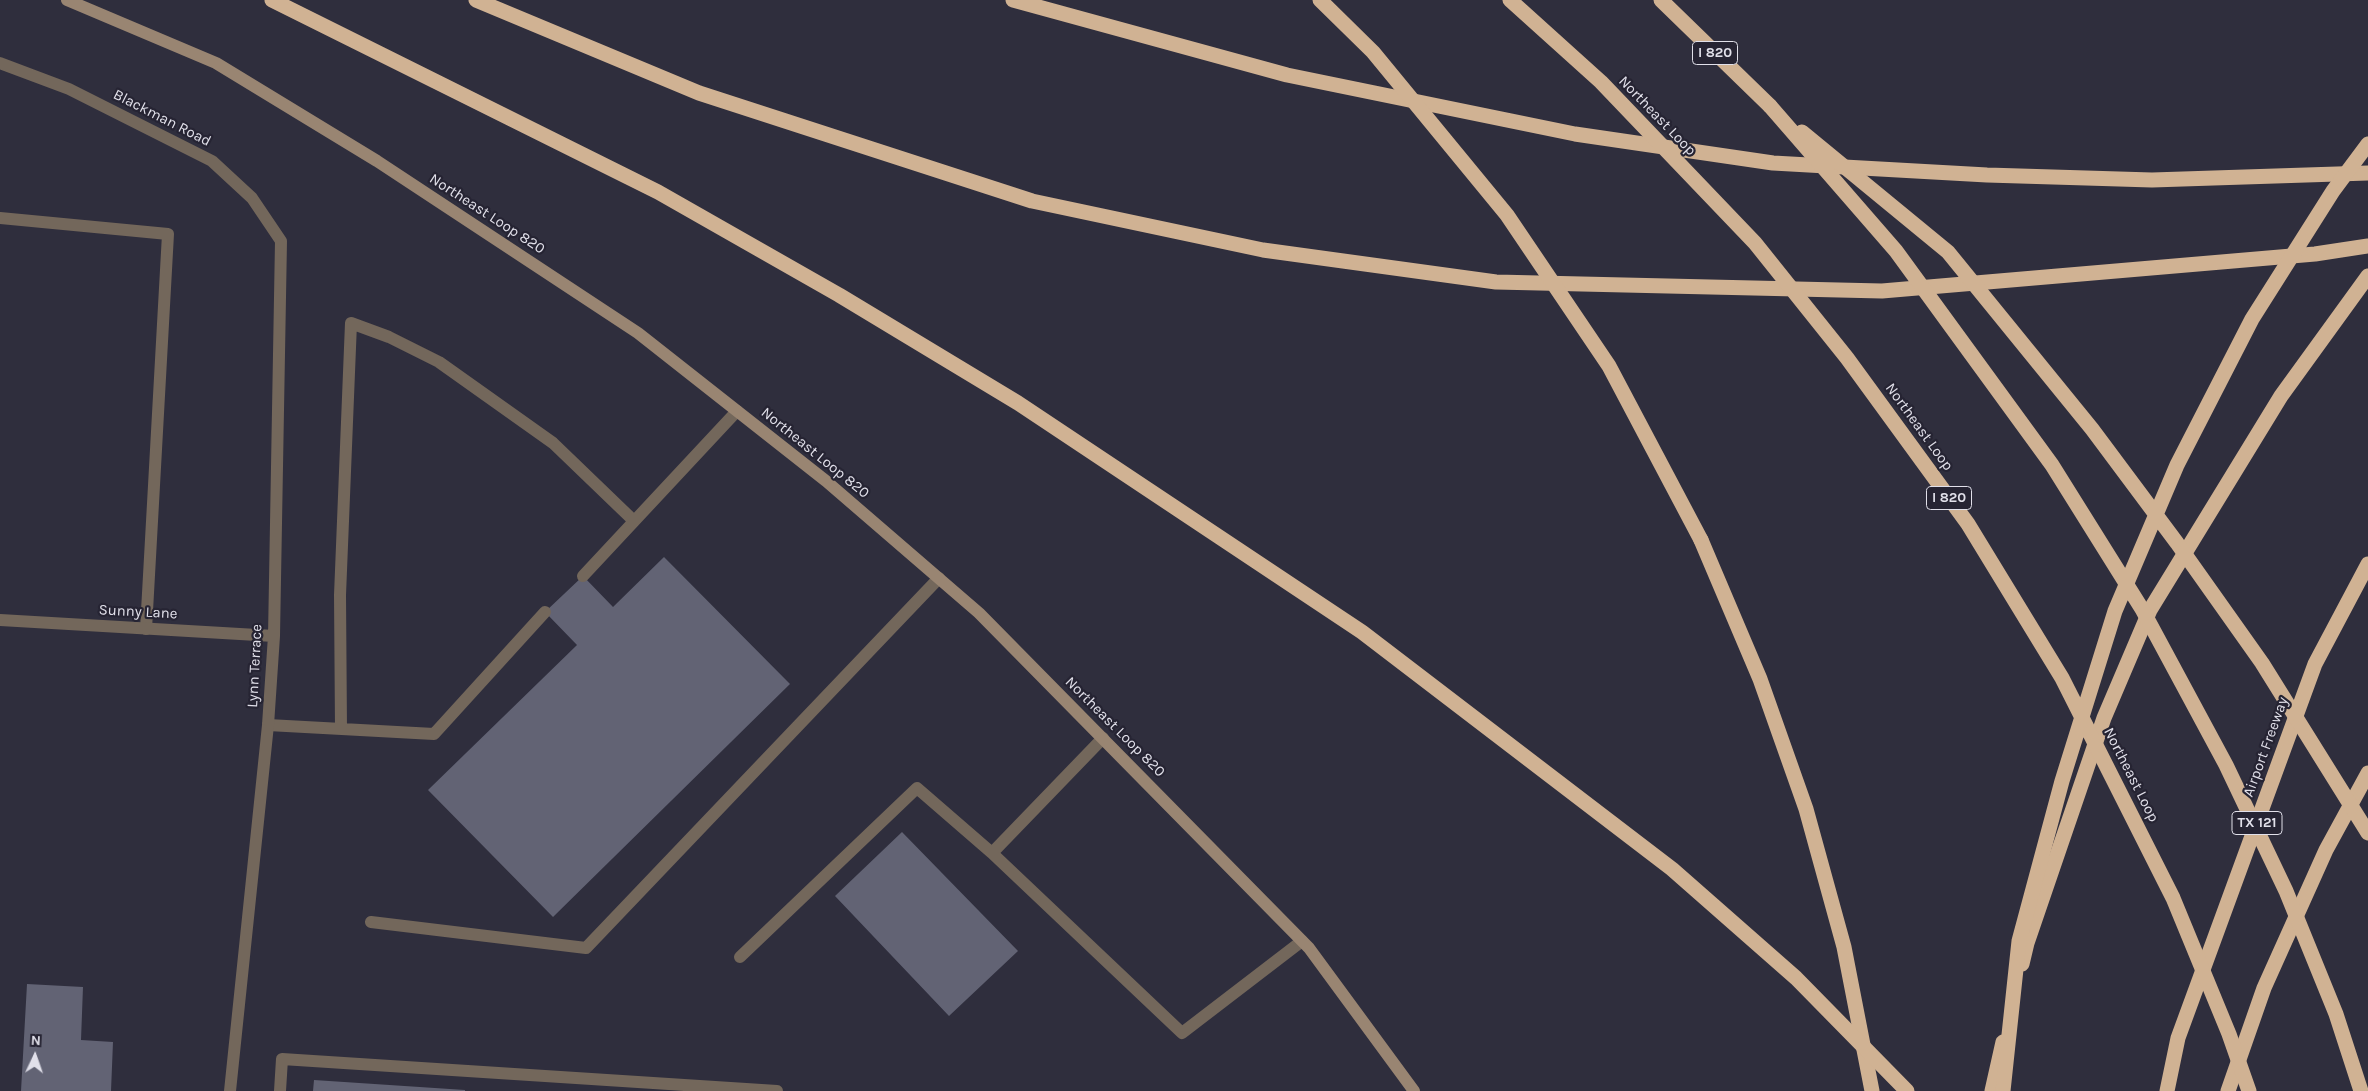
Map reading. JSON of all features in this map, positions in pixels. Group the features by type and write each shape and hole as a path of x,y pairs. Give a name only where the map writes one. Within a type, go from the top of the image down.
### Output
{"highway":[{"path":"272,0 658,192 839,295 1018,402 1362,632 1672,869 1796,978 1907,1091"},
{"path":"476,0 699,93 1032,201 1263,250 1496,282 1882,291 2315,254 2368,246"},
{"path":"1013,0 1287,75 1574,134 1773,163 1988,175 2152,180 2368,173"},
{"path":"1320,0 1373,52 1507,214 1610,366 1701,540 1760,679 1806,809 1844,947 1872,1091"},
{"name":"Northeast Loop","path":"1510,0 1600,82 1755,243 1847,358 1968,524 2062,678 2173,898 2229,1034 2249,1091"},
{"name":"I 820","path":"1661,0 1770,106 1896,251 2052,465 2142,609 2226,765 2286,891 2336,1014 2361,1091"},
{"path":"1770,106 1948,252 2092,429 2177,544 2262,663 2368,833"},
{"path":"2003,1091 2020,942 2062,781 2115,610 2177,465 2252,319 2333,191 2368,144"},
{"path":"1992,1091 2027,943 2104,718 2150,610 2281,396 2368,276"},
{"name":"Airport Freeway","path":"2167,1091 2178,1038 2315,664 2368,564"},
{"path":"2228,1091 2272,971 2326,850 2368,773"}],"main road":[{"name":"Northeast Loop 820","path":"67,0 216,63 377,160 638,333 826,480 979,613 1302,941 1414,1091"}],"street":[{"name":"Blackman Road","path":"0,62 70,88 212,161 252,198 281,241"},
{"path":"0,218 168,234 146,629"},
{"name":"Lynn Terrace","path":"230,1091 268,725 274,636 281,241"},
{"path":"341,729 340,595 351,323 390,337 439,362 553,443 634,521"},
{"path":"583,576 737,411"},
{"path":"371,922 586,948 939,578"},
{"path":"268,725 434,734 545,612"},
{"name":"Sunny Lane","path":"0,620 274,636"},
{"path":"992,853 1103,738"},
{"path":"740,957 917,788 992,853 1182,1033 1302,941"},
{"path":"280,1091 282,1059 777,1091"}],"building":[{"path":"664,557 790,684 553,917 428,790 577,645 545,612 583,576 613,607"},
{"path":"902,832 1018,951 949,1016 835,896"},
{"path":"27,984 83,987 81,1040 113,1042 111,1091 21,1091"},
{"path":"314,1080 465,1090 465,1091 313,1091"}]}
